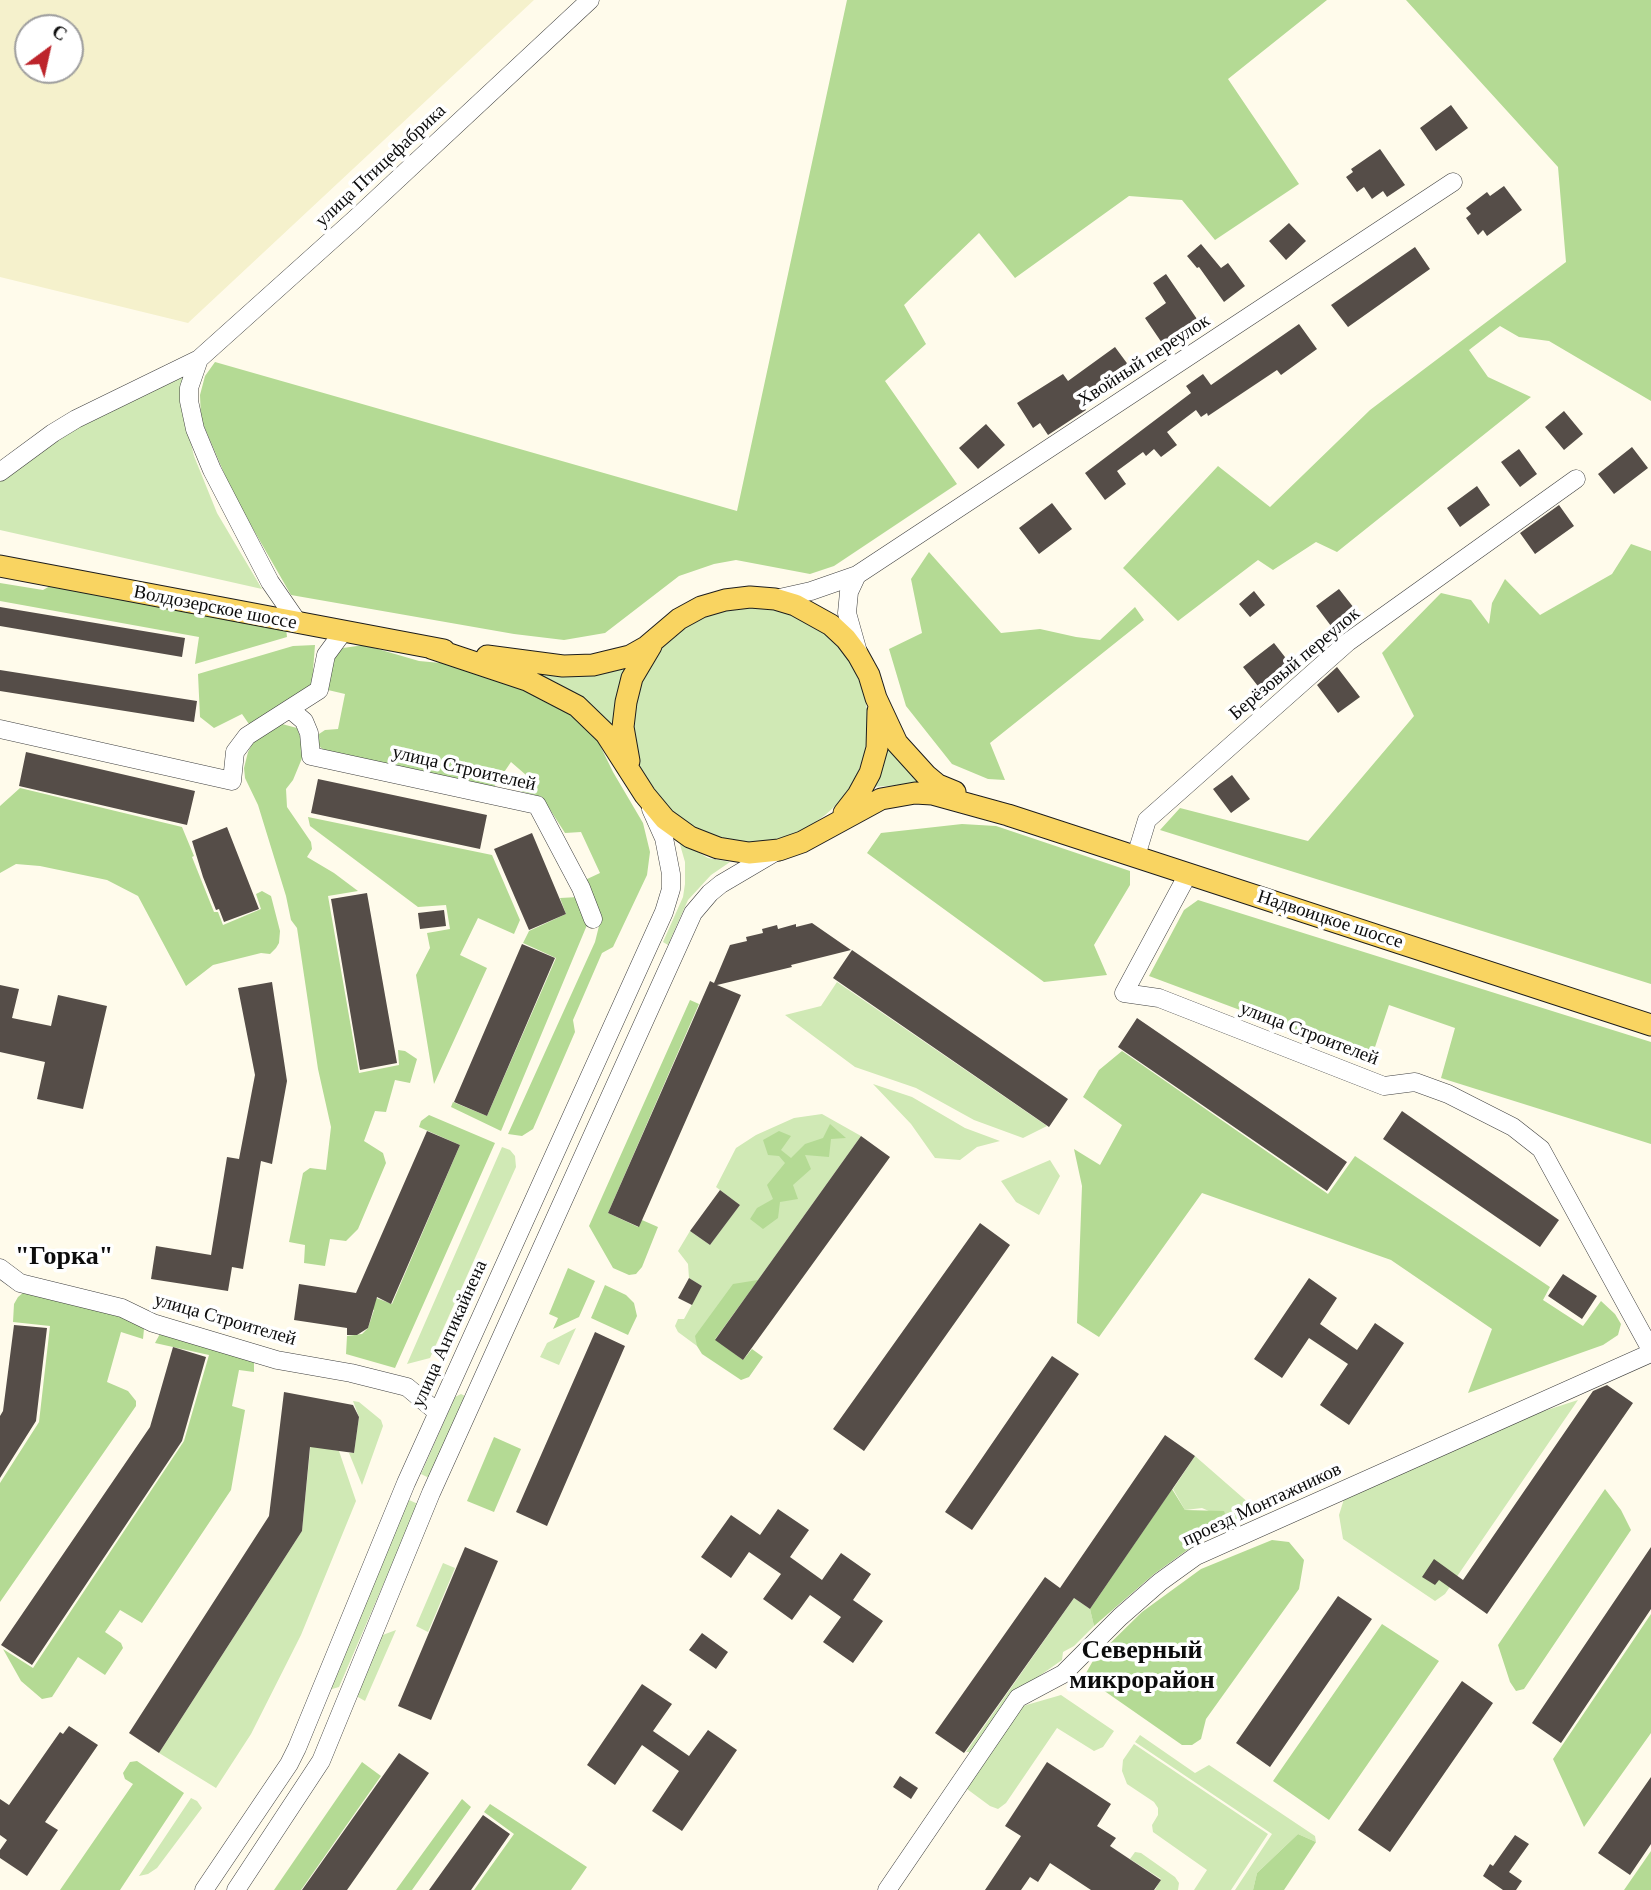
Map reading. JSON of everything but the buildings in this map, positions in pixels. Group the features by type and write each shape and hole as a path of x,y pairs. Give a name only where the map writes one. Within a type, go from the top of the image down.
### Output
{"main road":[{"name":"Волдозерское шоссе","path":"0,566 430,648"},
{"path":"430,648 563,666 613,661 646,647 679,620 701,607 750,597 775,599 814,613 831,625 858,654 897,743 915,765 939,785 1008,815"},
{"path":"636,779 626,752 626,702 632,678 644,655 660,636"},
{"path":"430,648 527,680 577,706 606,734 665,819 690,837 718,848 733,851 779,850 802,842 860,808 881,799 915,793 932,794 1008,815"},
{"path":"823,831 850,805 870,772 877,748 879,723 876,698"},
{"name":"Надвоицкое шоссе","path":"1008,815 1651,1025"}],"street":[{"name":"улица Птицефабрика","path":"0,471 53,432 76,419 199,359 355,219 590,0"},
{"name":"Хвойный переулок","path":"775,599 811,591 857,575 1453,182"},
{"path":"199,359 189,388 195,429 217,479 270,582 299,624"},
{"name":"Берёзовый переулок","path":"1136,856 1147,820 1349,642 1576,479"},
{"path":"857,575 849,592 847,613 858,654"},
{"path":"0,729 232,781 236,752 247,736 292,710 319,690 326,655 343,632"},
{"name":"улица Строителей","path":"292,710 304,721 309,733 311,756 537,805 593,919"},
{"name":"улица Антикайнена","path":"204,1890 297,1748 437,1412 668,901 671,874 664,838 636,779"},
{"path":"236,1890 321,1761 413,1535 478,1387 694,914 705,898 721,884 779,850"},
{"name":"улица Строителей","path":"1188,874 1124,993 1159,998 1384,1086 1415,1082 1448,1094 1513,1127 1541,1149 1651,1352"},
{"name":"улица Строителей","path":"0,1268 20,1283 122,1308 153,1323 277,1360 351,1373 407,1387 437,1412"},
{"name":"проезд Монтажников","path":"887,1890 1018,1698 1063,1674 1120,1617 1160,1582 1196,1556 1651,1352"},
{"path":"454,1376 478,1387"}],"shaded area":[{"path":"0,0 534,0 188,323 0,277"}],"green space":[{"path":"847,0 1327,0 1228,79 1299,184 1215,240 1182,200 1129,196 1015,278 979,233 904,305 926,344 885,381 957,484 834,566 810,574 736,560 714,564 679,576 605,633 564,640 514,634 291,595 233,494 201,419 200,395 205,376 215,362 737,511"},
{"path":"1406,0 1651,0 1651,401 1549,341 1519,337 1500,326 1469,350 1488,377 1531,397 1337,552 1316,542 1273,570 1258,560 1178,621 1123,568 1218,466 1270,507 1370,410 1566,262 1558,167"},
{"path":"185,374 181,402 194,456 217,513 262,589 0,530 0,480 65,432"},
{"path":"1631,544 1651,551 1651,984 1160,830 1180,808 1308,841 1414,716 1382,653 1441,593 1471,600 1489,624 1492,603 1505,579 1540,615 1612,574"},
{"path":"929,552 1001,633 1040,629 1100,640 1135,607 1144,620 990,743 1005,780 988,779 952,764 906,706 889,649 922,633 911,579"},
{"path":"0,583 43,590 50,586 155,599 178,611 286,628 287,637 195,664 199,637 0,601"},
{"path":"750,606 795,615 825,633 841,649 863,690 868,724 859,769 841,799 825,815 784,837 750,842 705,833 675,815 659,799 637,758 632,724 641,679 659,649 675,633 716,611"},
{"path":"315,645 312,684 251,727 242,714 214,728 200,717 198,674 293,646"},
{"path":"364,645 419,661 452,664 532,683 592,729 643,823 650,852 647,875 613,947 602,953 573,1020 575,1032 533,1129 522,1136 508,1134 595,942 601,918 585,880 600,873 581,832 565,833 542,797 520,791 526,775 511,762 494,787 327,752 320,747 317,740 319,734 325,730 338,729 345,694 328,690 332,659 343,648"},
{"path":"635,661 618,733 495,665"},
{"path":"282,724 297,728 305,751 293,780 286,789 287,807 311,842 312,849 307,857 358,891 328,896 359,1073 399,1065 398,1050 417,1059 410,1083 395,1080 386,1112 375,1111 364,1141 383,1153 386,1163 358,1229 346,1241 330,1239 325,1266 304,1263 305,1245 289,1242 303,1173 310,1168 326,1170 331,1127 318,1069 297,928 291,920 258,805 245,778 244,768 255,739"},
{"path":"884,744 895,754 927,786 871,787"},
{"path":"20,788 182,827 214,912 218,912 223,925 261,909 256,894 262,891 271,896 280,931 276,948 270,954 261,953 213,965 186,986 138,896 107,880 40,866 16,864 0,873 0,806"},
{"path":"308,817 492,855 520,920 514,934 478,918 460,955 487,968 434,1084 416,975 430,948 427,933 450,929 446,905 418,907 310,826"},
{"path":"962,824 996,826 1130,871 1130,885 1094,945 1107,975 1044,982 867,853 881,833"},
{"path":"679,841 708,858 730,862 711,875 688,900 668,945 663,942 683,897 685,884 685,862"},
{"path":"579,897 587,925 501,1131 451,1107 453,1102 487,1116 556,958 523,943 529,931 566,914 560,898"},
{"path":"1198,900 1651,1042 1651,1144 1441,1078 1455,1028 1389,1005 1372,1056 1149,976 1184,910"},
{"path":"837,982 1047,1126 1023,1138 974,1120 916,1088 855,1067 785,1015 821,1006"},
{"path":"690,1000 699,1004 608,1213 638,1227 642,1220 658,1227 642,1267 636,1274 629,1275 613,1268 589,1226"},
{"path":"1122,1051 1328,1194 1355,1156 1550,1287 1543,1300 1583,1326 1601,1301 1621,1324 1618,1335 1603,1345 1468,1393 1492,1329 1391,1260 1202,1193 1099,1337 1077,1323 1082,1186 1074,1149 1100,1165 1122,1125 1083,1097 1099,1070"},
{"path":"873,1084 912,1097 965,1128 1000,1141 977,1147 960,1160 935,1158 911,1124"},
{"path":"822,1114 861,1136 715,1340 697,1346 678,1332 675,1326 678,1319 684,1319 702,1286 689,1278 688,1264 678,1251 690,1231 710,1245 740,1205 716,1187 736,1148 756,1135 794,1118"},
{"path":"429,1115 495,1143 395,1368 346,1354 347,1336 362,1334 368,1328 374,1310 367,1307 371,1296 392,1304 460,1145 419,1127 421,1121"},
{"path":"830,1124 846,1138 831,1139 829,1157 805,1155 811,1169 793,1185 798,1199 780,1202 778,1218 763,1229 750,1219 757,1208 773,1199 767,1185 785,1163 779,1156 768,1155 763,1140 779,1131 791,1136 781,1150 791,1158 805,1144 823,1138"},
{"path":"502,1147 515,1156 516,1167 430,1358 407,1364"},
{"path":"1050,1160 1060,1176 1039,1215 1016,1202 1001,1181"},
{"path":"568,1268 595,1281 579,1317 553,1329 558,1318 549,1314"},
{"path":"758,1280 715,1339 743,1360 752,1349 763,1357 749,1377 741,1380 702,1354 695,1336 733,1284"},
{"path":"605,1285 626,1295 634,1303 637,1316 628,1335 591,1318"},
{"path":"33,1289 144,1324 143,1339 121,1332 107,1382 128,1391 136,1401 136,1406 0,1602 0,1483 39,1422 50,1326 13,1322 14,1304 18,1297"},
{"path":"576,1328 559,1365 540,1357 547,1343"},
{"path":"162,1330 254,1359 254,1372 239,1370 232,1406 245,1410 231,1490 142,1623 120,1610 105,1632 121,1643 123,1648 105,1675 78,1657 52,1697 42,1699 21,1681 3,1649 33,1668 184,1441 209,1355 155,1343"},
{"path":"461,1394 466,1401 429,1478 421,1474 455,1397"},
{"path":"1578,1400 1445,1594 1435,1601 1343,1539 1339,1515 1344,1499 1510,1422"},
{"path":"353,1401 359,1402 381,1420 383,1426 362,1485 349,1453 354,1453 359,1417"},
{"path":"312,1430 335,1434 333,1450 339,1451 356,1501 301,1635 251,1734 216,1788 159,1753 302,1531"},
{"path":"494,1437 521,1449 494,1512 467,1501"},
{"path":"1195,1456 1250,1504 1249,1513 1224,1528 1227,1519 1202,1508 1185,1510 1173,1489"},
{"path":"1172,1489 1185,1510 1224,1511 1227,1519 1224,1528 1154,1574 1094,1626 1090,1609"},
{"path":"1605,1489 1621,1510 1631,1530 1524,1689 1516,1691 1510,1682 1498,1645"},
{"path":"409,1500 418,1504 339,1687 332,1689 328,1686 328,1680"},
{"path":"1272,1540 1289,1542 1304,1560 1299,1589 1206,1719 1201,1739 1192,1745 1182,1745 1093,1683 1086,1673 1094,1659 1142,1612 1201,1569"},
{"path":"443,1563 455,1568 428,1632 416,1626"},
{"path":"1074,1598 1090,1609 1094,1626 1074,1646 1063,1652 1062,1660 1018,1691 971,1752 966,1752"},
{"path":"1651,1614 1651,1733 1584,1827 1553,1759"},
{"path":"1382,1624 1439,1661 1329,1820 1273,1781"},
{"path":"396,1630 365,1701 358,1697 356,1692 380,1636"},
{"path":"1061,1695 1114,1731 1103,1747 1094,1751 1057,1728 1006,1803 998,1809 967,1789 1023,1706"},
{"path":"1140,1735 1195,1773 1209,1765 1315,1836 1316,1842 1298,1834 1257,1873 1253,1890 1235,1890 1272,1834 1135,1742"},
{"path":"1134,1744 1268,1834 1231,1890 1194,1890 1207,1870 1153,1832 1152,1825 1158,1815 1158,1808 1154,1802 1127,1784 1122,1771 1123,1760"},
{"path":"137,1761 184,1793 120,1890 60,1890 133,1784 125,1779 123,1773 130,1762"},
{"path":"362,1762 381,1776 301,1890 274,1890"},
{"path":"191,1798 202,1808 157,1868 139,1876"},
{"path":"462,1799 471,1807 412,1890 396,1890"},
{"path":"490,1804 587,1867 571,1890 474,1890 514,1834 484,1812"},
{"path":"1298,1834 1316,1842 1284,1890 1253,1890 1257,1873"},
{"path":"1651,1851 1651,1890 1624,1890"},
{"path":"1135,1852 1141,1853 1175,1877 1179,1883 1178,1890 1155,1890 1161,1879 1130,1859"}],"district":[{"name":"\"Горка\"","path":"64,1257"},
{"name":"Северный микрорайон","path":"1142,1666"}]}
